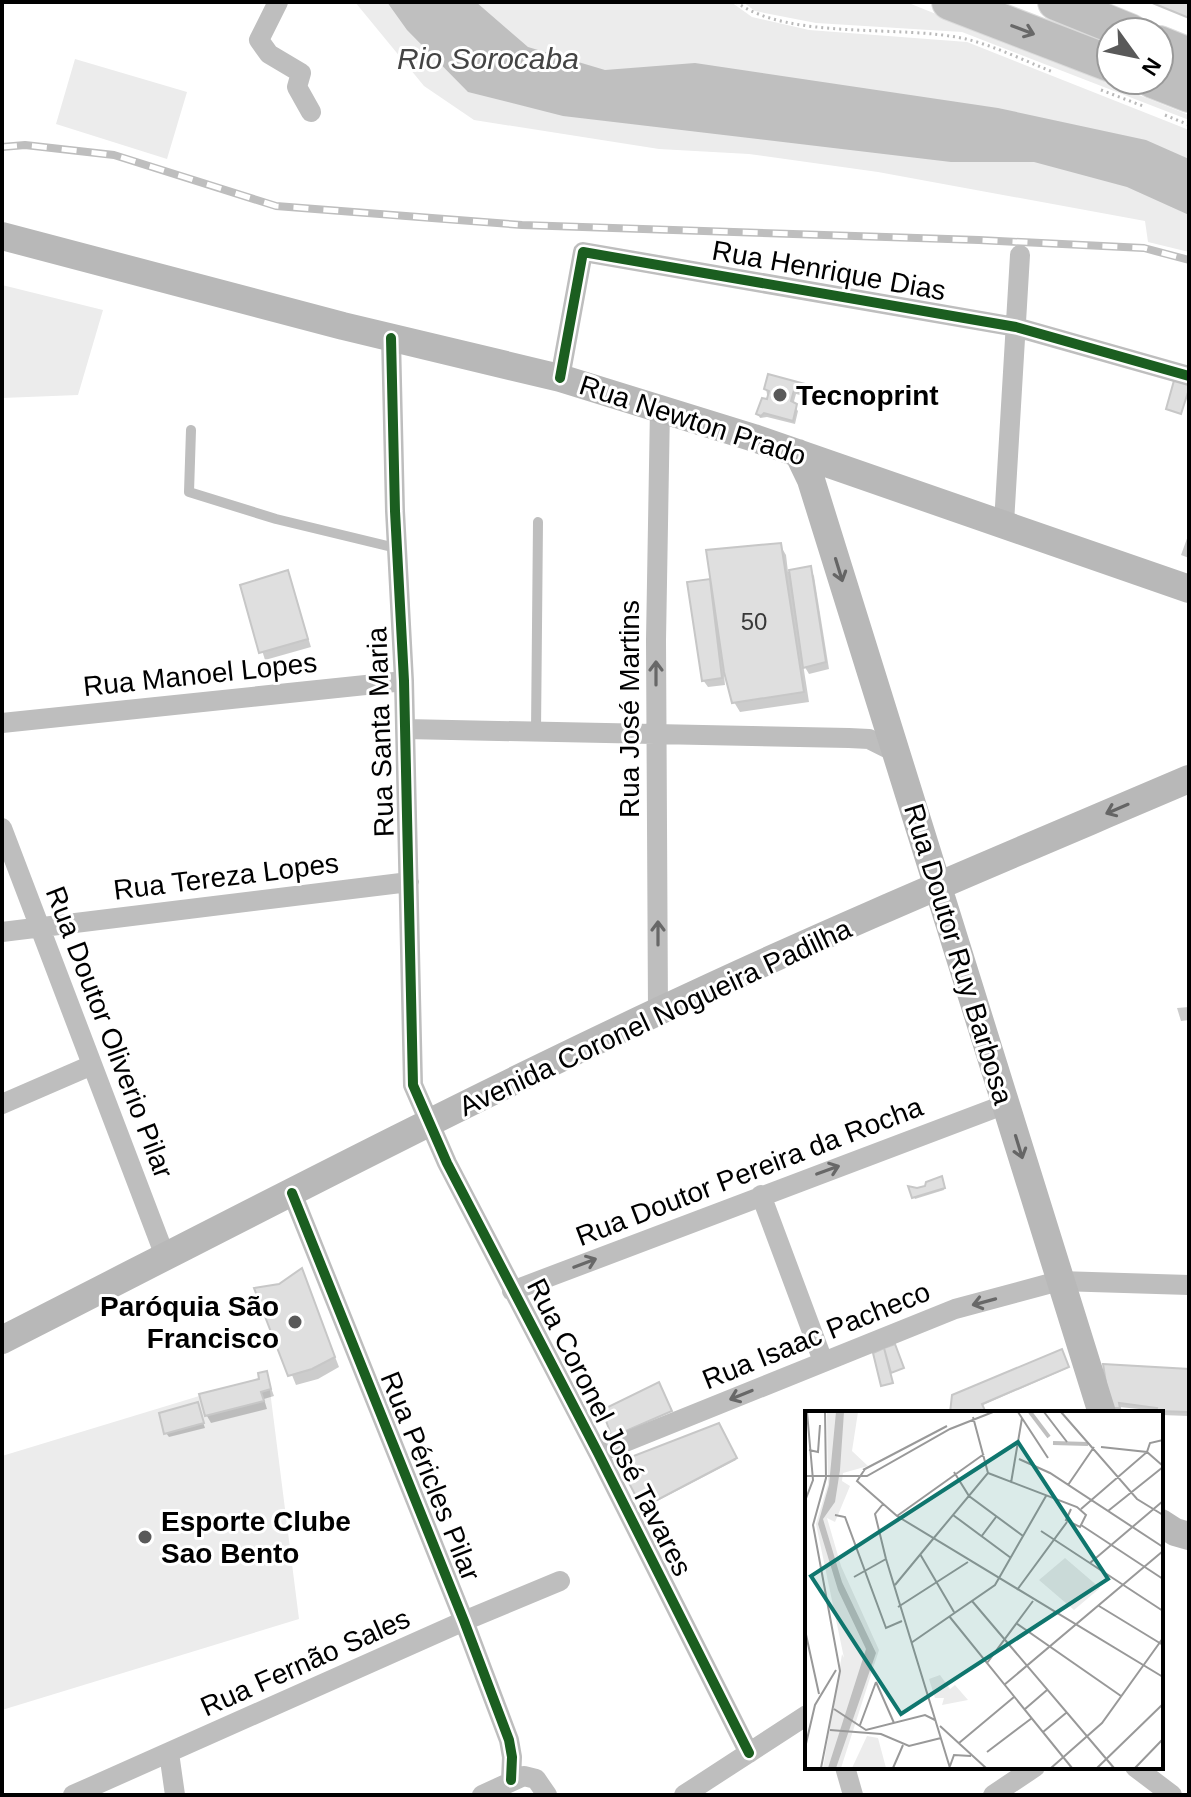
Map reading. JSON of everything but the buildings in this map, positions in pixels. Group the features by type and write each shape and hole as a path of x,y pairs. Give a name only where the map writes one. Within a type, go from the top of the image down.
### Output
{"highway":[{"path":"950,2 1095,73"},
{"path":"1056,2 1095,18"}],"main road":[{"name":"Rua Newton Prado","path":"2,236 391,338 560,378 798,453 1189,589"},
{"name":"Rua Doutor Ruy Barbosa","path":"798,453 806,467 897,753 1101,1411"},
{"path":"815,496 821,478 831,470 841,468"},
{"name":"Avenida Coronel Nogueira Padilha","path":"2,1340 428,1123 658,1011 937,886 1189,779"},
{"path":"1163,1524 1189,1538"},
{"path":"1163,1537 1189,1538"}],"street":[{"path":"278,2 259,40 269,54 301,73 297,87 311,112"},
{"name":"Rua Henrique Dias","path":"560,378 583,252 1016,327 1189,376"},
{"path":"1004,523 1020,255"},
{"name":"Rua Santa Maria","path":"391,338 396,548 404,681 413,1085 428,1123"},
{"name":"Rua José Martins","path":"658,1011 656,733 660,408"},
{"name":"Rua Manoel Lopes","path":"2,723 404,681"},
{"path":"849,738 859,734 873,721 880,701"},
{"path":"405,729 849,738 869,739 897,753"},
{"name":"Rua Doutor Oliverio Pilar","path":"2,828 165,1256"},
{"name":"Rua Tereza Lopes","path":"2,932 409,882"},
{"path":"2,1104 92,1065"},
{"name":"Rua Doutor Pereira da Rocha","path":"512,1291 1006,1104"},
{"name":"Rua Coronel José Tavares","path":"428,1123 749,1753"},
{"name":"Rua Péricles Pilar","path":"292,1193 509,1740 511,1780"},
{"path":"761,1195 823,1361"},
{"name":"Rua Isaac Pacheco","path":"598,1453 955,1309 1059,1281 1189,1285"},
{"name":"Rua Fernão Sales","path":"73,1795 560,1581"},
{"path":"684,1795 805,1716"},
{"path":"169,1753 175,1795"},
{"path":"846,1769 853,1795"},
{"path":"993,1795 1032,1769"},
{"path":"1138,1769 1172,1795"},
{"path":"482,1795 524,1776 536,1779 547,1795"}],"lane":[{"path":"191,430 189,492 276,519 396,548"},
{"path":"536,731 538,522"}],"path":[{"path":"736,2 752,13 814,26 966,39 1065,77"},
{"path":"1176,104 1189,125"}],"shaded area":[{"path":"355,2 731,2 752,17 809,30 967,42 1095,93 1095,96 1103,96 1189,130 1189,252 1148,242 1145,221 878,172 749,154 659,149 474,120 424,86"},
{"path":"743,2 906,2 1095,77 1095,84 962,32 816,23 755,11"},
{"path":"75,59 187,92 167,159 56,124"},
{"path":"1127,96 1141,96 1189,115 1189,120"},
{"path":"2,285 103,310 78,395 2,398"},
{"name":"Esporte Clube Sao Bento","path":"268,1375 299,1619 2,1710 2,1456"}],"water":[{"name":"Rio Sorocaba","path":"387,2 476,2 528,47 605,70 695,63 998,108 1146,140 1189,159 1189,215 1127,187 1034,162 951,162 563,116 468,92 407,30"}],"railway":[{"path":"2,147 25,145 114,155 276,206 522,225 1144,248 1189,260"}],"cycle path":[{"path":"560,378 583,252 1016,327 1189,376"},
{"path":"391,338 395,511 404,681 413,1085 447,1163 749,1753"},
{"path":"292,1193 509,1740 511,1780"}],"place":[{"name":"Tecnoprint","path":"780,395"},
{"name":"Paróquia São Francisco","path":"295,1322"},
{"name":"Esporte Clube Sao Bento","path":"145,1537"}]}
